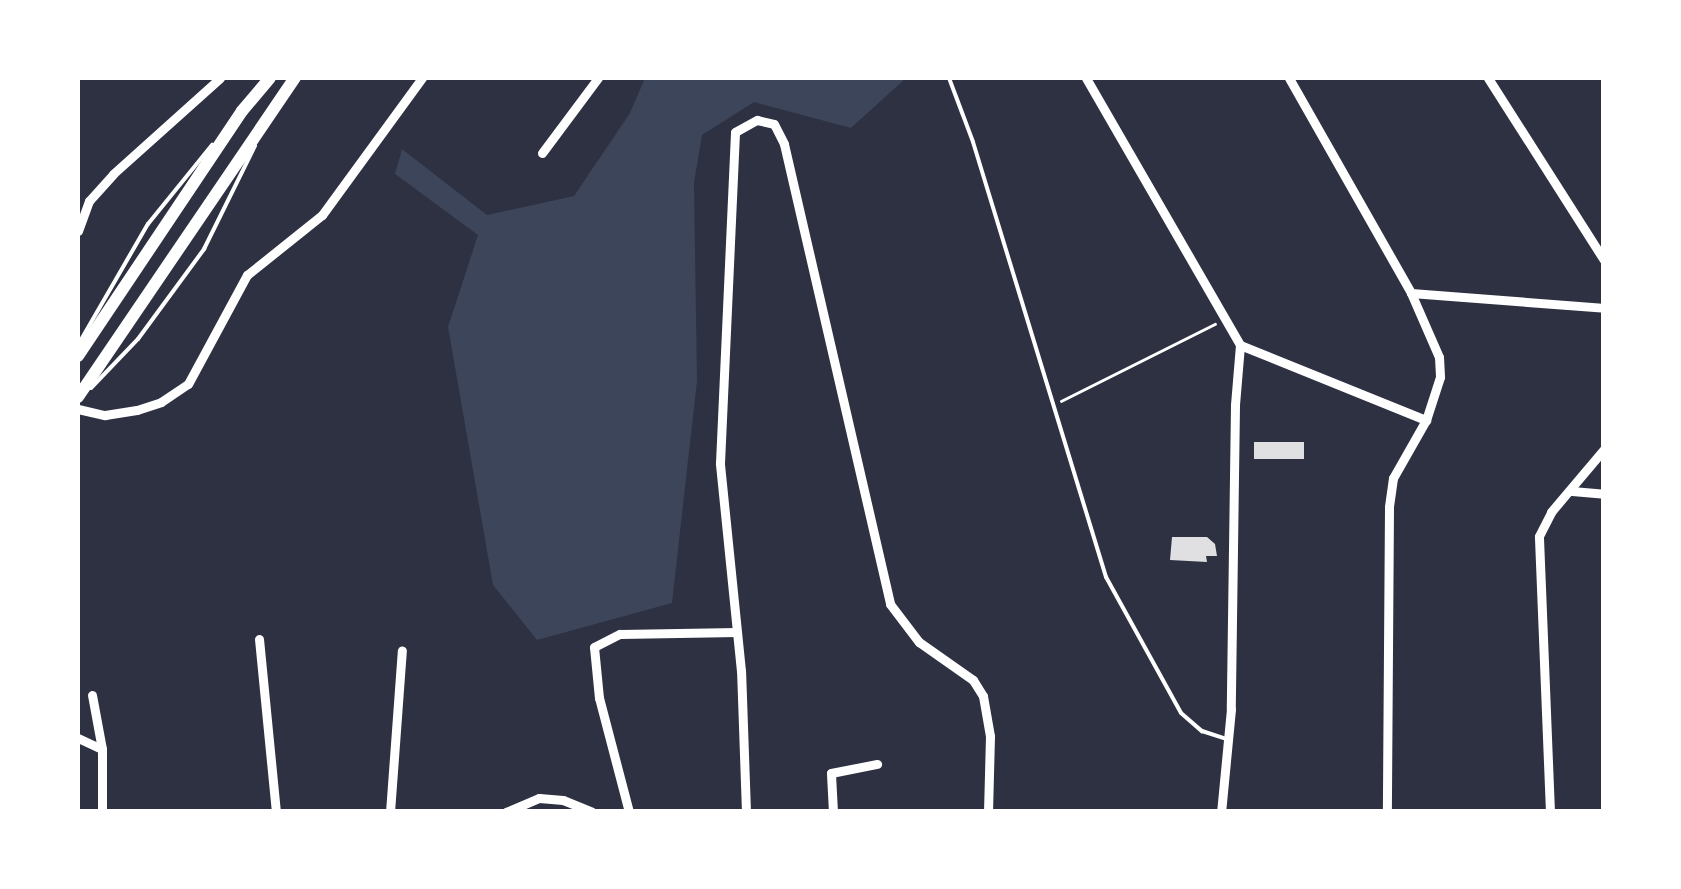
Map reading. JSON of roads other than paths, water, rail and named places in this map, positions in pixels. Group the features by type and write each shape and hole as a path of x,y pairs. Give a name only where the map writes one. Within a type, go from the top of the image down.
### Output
{"main road":[{"path":"78,356 242,111 270,78"},
{"path":"78,396 290,82"},
{"path":"78,367 98,326"}],"street":[{"path":"78,231 89,201 113,174 220,78"},
{"path":"78,409 106,415 137,410 160,402 188,384 241,283 322,215 422,78"},
{"path":"542,153 598,78"},
{"path":"1086,78 1240,346 1228,739 1221,812"},
{"path":"1289,78 1411,293 1439,357 1440,377 1426,420 1393,478 1386,527 1387,812"},
{"path":"1488,78 1604,260"},
{"path":"746,812 737,632 720,478 736,132 758,120 774,124 784,144 886,589 900,620 920,642 973,680 983,696 990,736 988,812"},
{"path":"1411,293 1604,308"},
{"path":"1240,346 1426,420"},
{"path":"1550,812 1538,551 1543,526 1604,450"},
{"path":"1572,492 1604,494"},
{"path":"629,812 593,656 600,642 620,634 737,632"},
{"path":"258,639 276,812"},
{"path":"390,812 402,650"},
{"path":"92,695 102,749 102,812"},
{"path":"78,738 102,749"},
{"path":"833,812 831,773 877,764"},
{"path":"506,812 539,798 563,800 592,812"}],"lane":[{"path":"949,78 1106,577 1147,656 1192,725 1228,739"},
{"path":"78,344 148,224 242,111"},
{"path":"78,396 108,373 186,276 228,206 262,126"}]}
